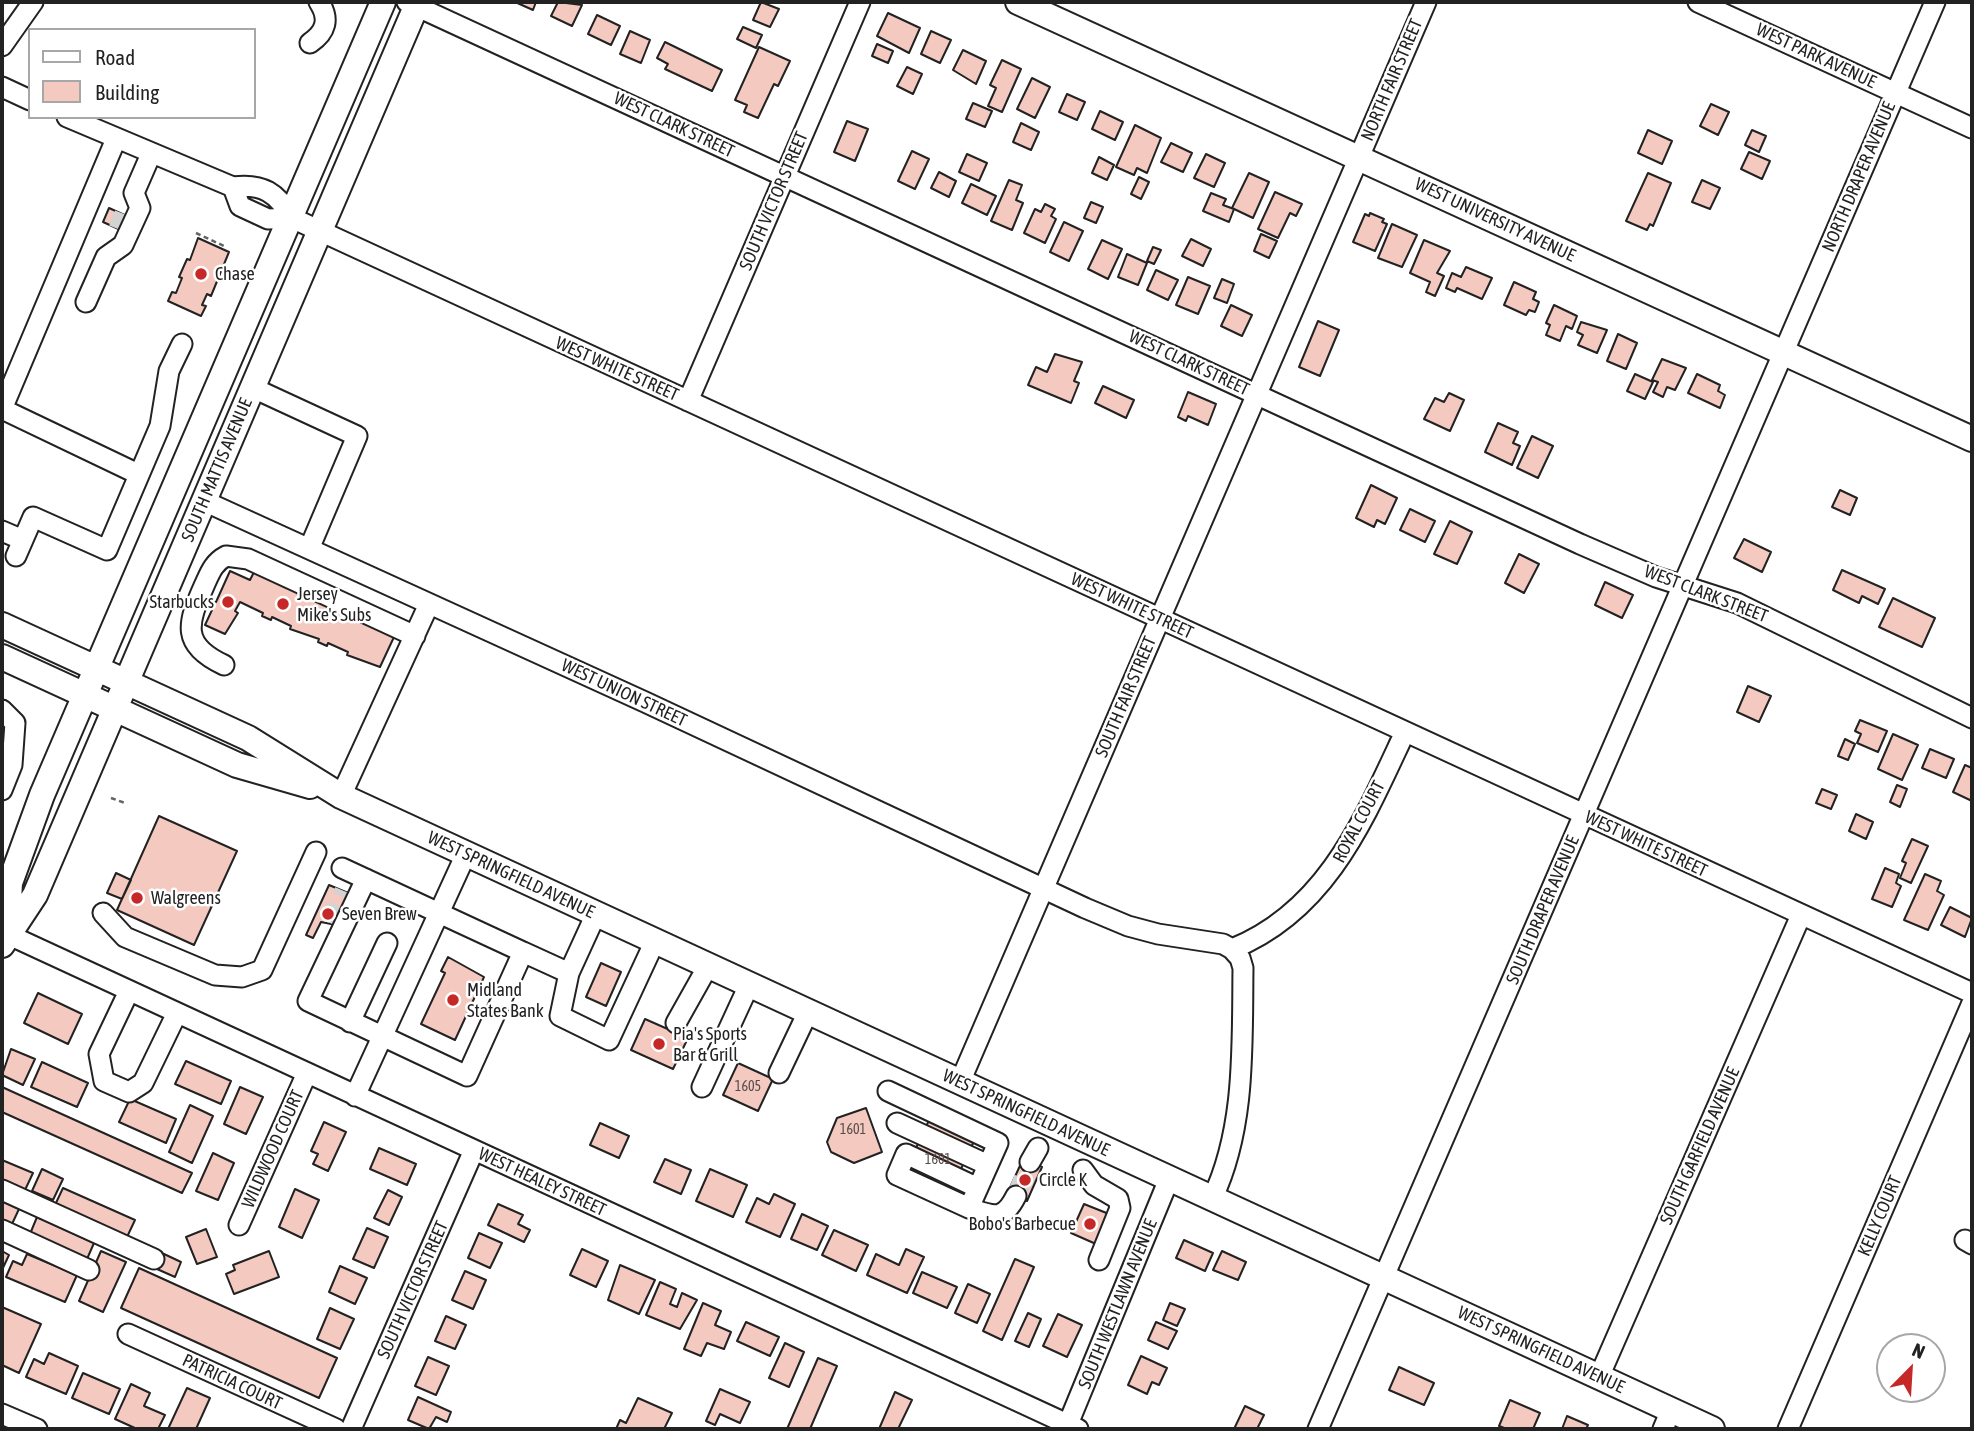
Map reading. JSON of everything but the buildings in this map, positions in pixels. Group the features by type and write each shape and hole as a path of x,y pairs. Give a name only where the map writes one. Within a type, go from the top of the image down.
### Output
{"main road":[{"name":"SOUTH MATTIS AVENUE","path":"4,939 7,875 292,218 381,2"},
{"name":"WEST UNIVERSITY AVENUE","path":"1018,2 1972,439"},
{"name":"SOUTH MATTIS AVENUE","path":"4,939 35,895 116,710 251,387 321,232 414,3"},
{"name":"WEST SPRINGFIELD AVENUE","path":"2,625 248,738 341,796 466,855 1599,1377 1667,1420 1712,1429"},
{"name":"WEST SPRINGFIELD AVENUE","path":"2,657 237,765 341,796"}],"street":[{"path":"2,46 33,2"},
{"path":"310,43 323,34 326,27 319,2"},
{"name":"SOUTH VICTOR STREET","path":"688,401 860,2"},
{"name":"NORTH FAIR STREET","path":"1359,158 1426,2"},
{"name":"WEST PARK AVENUE","path":"1698,2 1972,128"},
{"name":"NORTH DRAPER AVENUE","path":"1784,353 1935,2"},
{"name":"WEST CLARK STREET","path":"414,3 1580,544 1656,577 1683,584 1791,628 1972,718"},
{"path":"2,87 28,99"},
{"path":"72,119 151,154 86,302"},
{"path":"116,139 2,409 138,474"},
{"name":"WEST WHITE STREET","path":"151,154 233,187 240,206 268,219 292,218 1972,993"},
{"name":"SOUTH FAIR STREET","path":"960,1082 1359,158"},
{"path":"106,257 123,245 139,208 134,193"},
{"path":"2,531 19,548 33,517 107,550 160,426 169,371 181,344"},
{"name":"SOUTH DRAPER AVENUE","path":"1318,1429 1784,353"},
{"path":"251,387 357,436 309,550"},
{"name":"WEST UNION STREET","path":"204,501 1043,888"},
{"path":"224,664 200,652 190,631 190,616 213,567 226,556 248,559 415,636"},
{"path":"341,796 429,604"},
{"path":"2,710 15,723 12,765 2,790"},
{"name":"ROYAL COURT","path":"1232,949 1287,918 1329,876 1346,852 1405,732"},
{"path":"103,913 125,937 215,975 242,977 262,970 316,852"},
{"path":"355,1096 466,855"},
{"path":"354,873 569,973"},
{"path":"345,891 354,873"},
{"path":"354,873 308,1001 382,1038 467,1076 523,952"},
{"path":"1043,888 1128,926 1223,944 1240,958 1243,968 1241,1072 1228,1159 1212,1199"},
{"path":"596,914 569,973 560,1016 609,1040 655,941"},
{"name":"SOUTH GARFIELD AVENUE","path":"1599,1377 1801,915"},
{"path":"313,991 309,970 330,923"},
{"name":"WEST HEALEY STREET","path":"4,939 177,1013 1070,1428"},
{"path":"350,1022 387,943"},
{"path":"676,1023 708,966"},
{"path":"702,1087 749,985"},
{"path":"129,991 99,1054 104,1081 129,1092 143,1083 177,1013"},
{"name":"KELLY COURT","path":"1788,1429 1972,1003"},
{"path":"779,1073 808,1012"},
{"name":"WILDWOOD COURT","path":"240,1225 307,1073"},
{"path":"888,1091 998,1143 969,1208"},
{"path":"897,1123 988,1165"},
{"name":"SOUTH VICTOR STREET","path":"352,1429 474,1150"},
{"path":"978,1188 906,1154 897,1175 969,1208 991,1215 1003,1214 1010,1209 1016,1196"},
{"path":"1083,1170 1094,1185 1118,1199 1120,1208 1100,1260"},
{"name":"SOUTH WESTLAWN AVENUE","path":"1070,1428 1169,1179"},
{"path":"2,1190 154,1259"},
{"path":"2,1230 89,1270"},
{"name":"PATRICIA COURT","path":"128,1334 336,1429"},
{"path":"2,1414 37,1429"}],"path":[{"path":"196,233 224,246 223,249"},
{"path":"111,798 125,803"}],"tunnel":[{"path":"118,229 124,214"},
{"path":"330,923 344,891"},
{"path":"1016,1196 1030,1162"}],"place":[{"name":"Chase","path":"201,274"},
{"name":"Starbucks","path":"228,602"},
{"name":"Jersey Mike's Subs","path":"283,604"},
{"name":"Walgreens","path":"137,898"},
{"name":"Seven Brew","path":"328,914"},
{"name":"Midland States Bank","path":"453,1000"},
{"name":"Pia's Sports Bar & Grill","path":"659,1044"},
{"name":"Circle K","path":"1025,1180"},
{"name":"Bobo's Barbecue","path":"1090,1224"}]}
